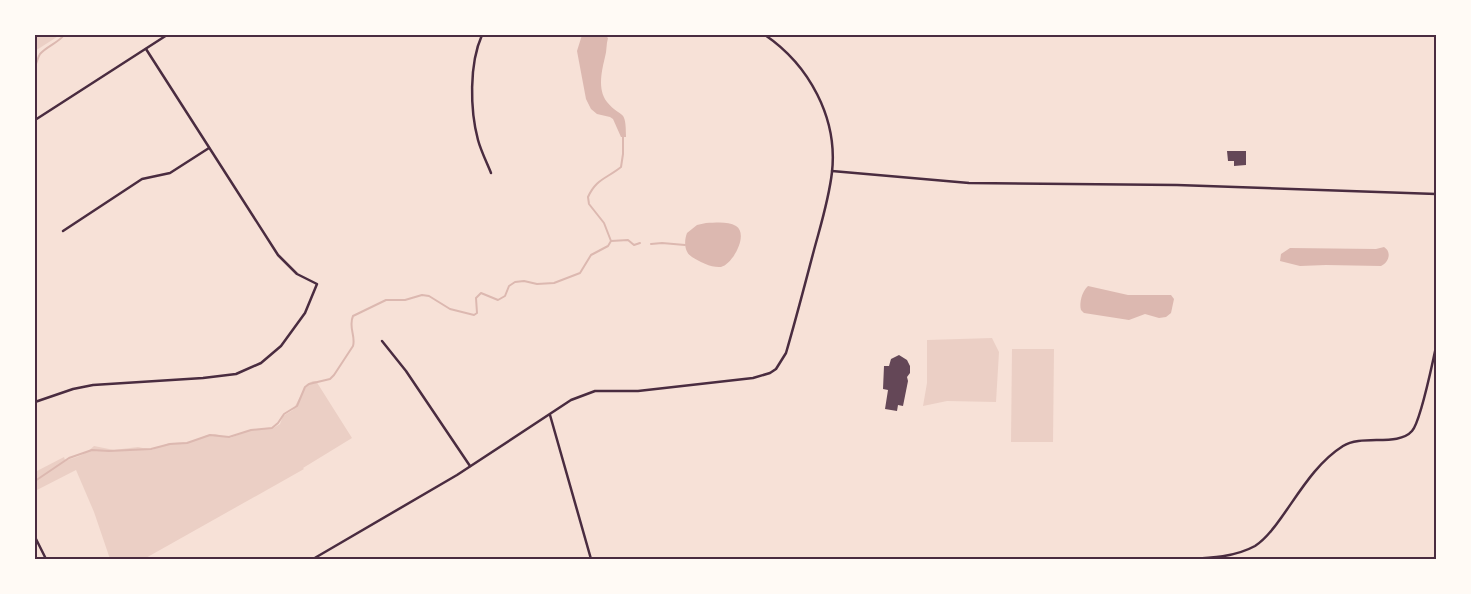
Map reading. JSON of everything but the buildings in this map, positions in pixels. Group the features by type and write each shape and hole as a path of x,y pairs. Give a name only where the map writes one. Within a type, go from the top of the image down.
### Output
{"street":[{"path":"35,120 167,35"},
{"path":"482,35 472,72 473,110 478,141 491,173"},
{"path":"313,559 470,466 579,396 594,390 638,390 742,380 761,376 776,369 786,353 823,216 832,171 832,153 829,128 824,109 814,87 797,63 778,44 765,35"},
{"path":"35,402 73,389 93,385 236,374 261,363 281,346 305,313 317,284 297,274 278,255 146,49"},
{"path":"63,231 142,179 170,173 209,148"},
{"path":"832,171 969,183 1177,185 1436,194"},
{"path":"382,341 406,371 470,466"},
{"path":"1188,559 1230,555 1242,552 1259,543 1275,526 1315,471 1330,455 1342,446 1353,441 1398,438 1409,434 1417,422 1436,347"},
{"path":"550,415 590,559"},
{"path":"35,537 46,559"}],"shaded area":[{"path":"35,35 60,35 35,51"},
{"path":"582,35 605,35 608,38 602,74 602,91 607,102 624,117 626,137 621,137 613,119 597,114 591,109 586,99 577,51"},
{"path":"729,223 740,230 741,235 738,248 726,265 721,267 710,266 689,255 686,249 685,239 687,233 697,225"},
{"path":"1384,247 1389,254 1386,262 1381,266 1300,266 1280,261 1281,254 1290,248 1376,249"},
{"path":"1088,286 1128,295 1171,295 1174,299 1171,313 1166,317 1159,318 1145,314 1129,320 1084,313 1080,307 1084,291"},
{"path":"992,338 999,352 996,402 947,401 923,406 927,383 927,340"},
{"path":"1012,349 1054,349 1053,442 1011,442"},
{"path":"316,381 352,438 304,469 144,559 110,559 94,512 76,470 35,491 35,472 64,457 65,460 81,455 94,446 114,450 138,447 152,450 169,443 191,442 207,435 215,434 230,438 253,429 272,429 280,424 283,416 293,410 307,384"}],"waterway":[{"path":"35,66 40,54 64,35"},
{"path":"35,481 69,458 92,450 151,449 170,444 187,443 210,435 229,437 251,430 272,428 284,414 297,406 305,387 309,384 330,379 334,375 353,346 354,339 351,324 353,316 386,300 405,300 422,295 429,296 450,309 474,315 477,313 476,298 481,293 498,300 505,296 509,286 515,282 554,283 580,273 591,255 608,246 611,241 604,223 589,204 588,197 594,186 621,167 623,135"},
{"path":"611,241 628,240 634,245 640,243"},
{"path":"651,244 685,245"},
{"path":"1430,559 1436,557"}]}
